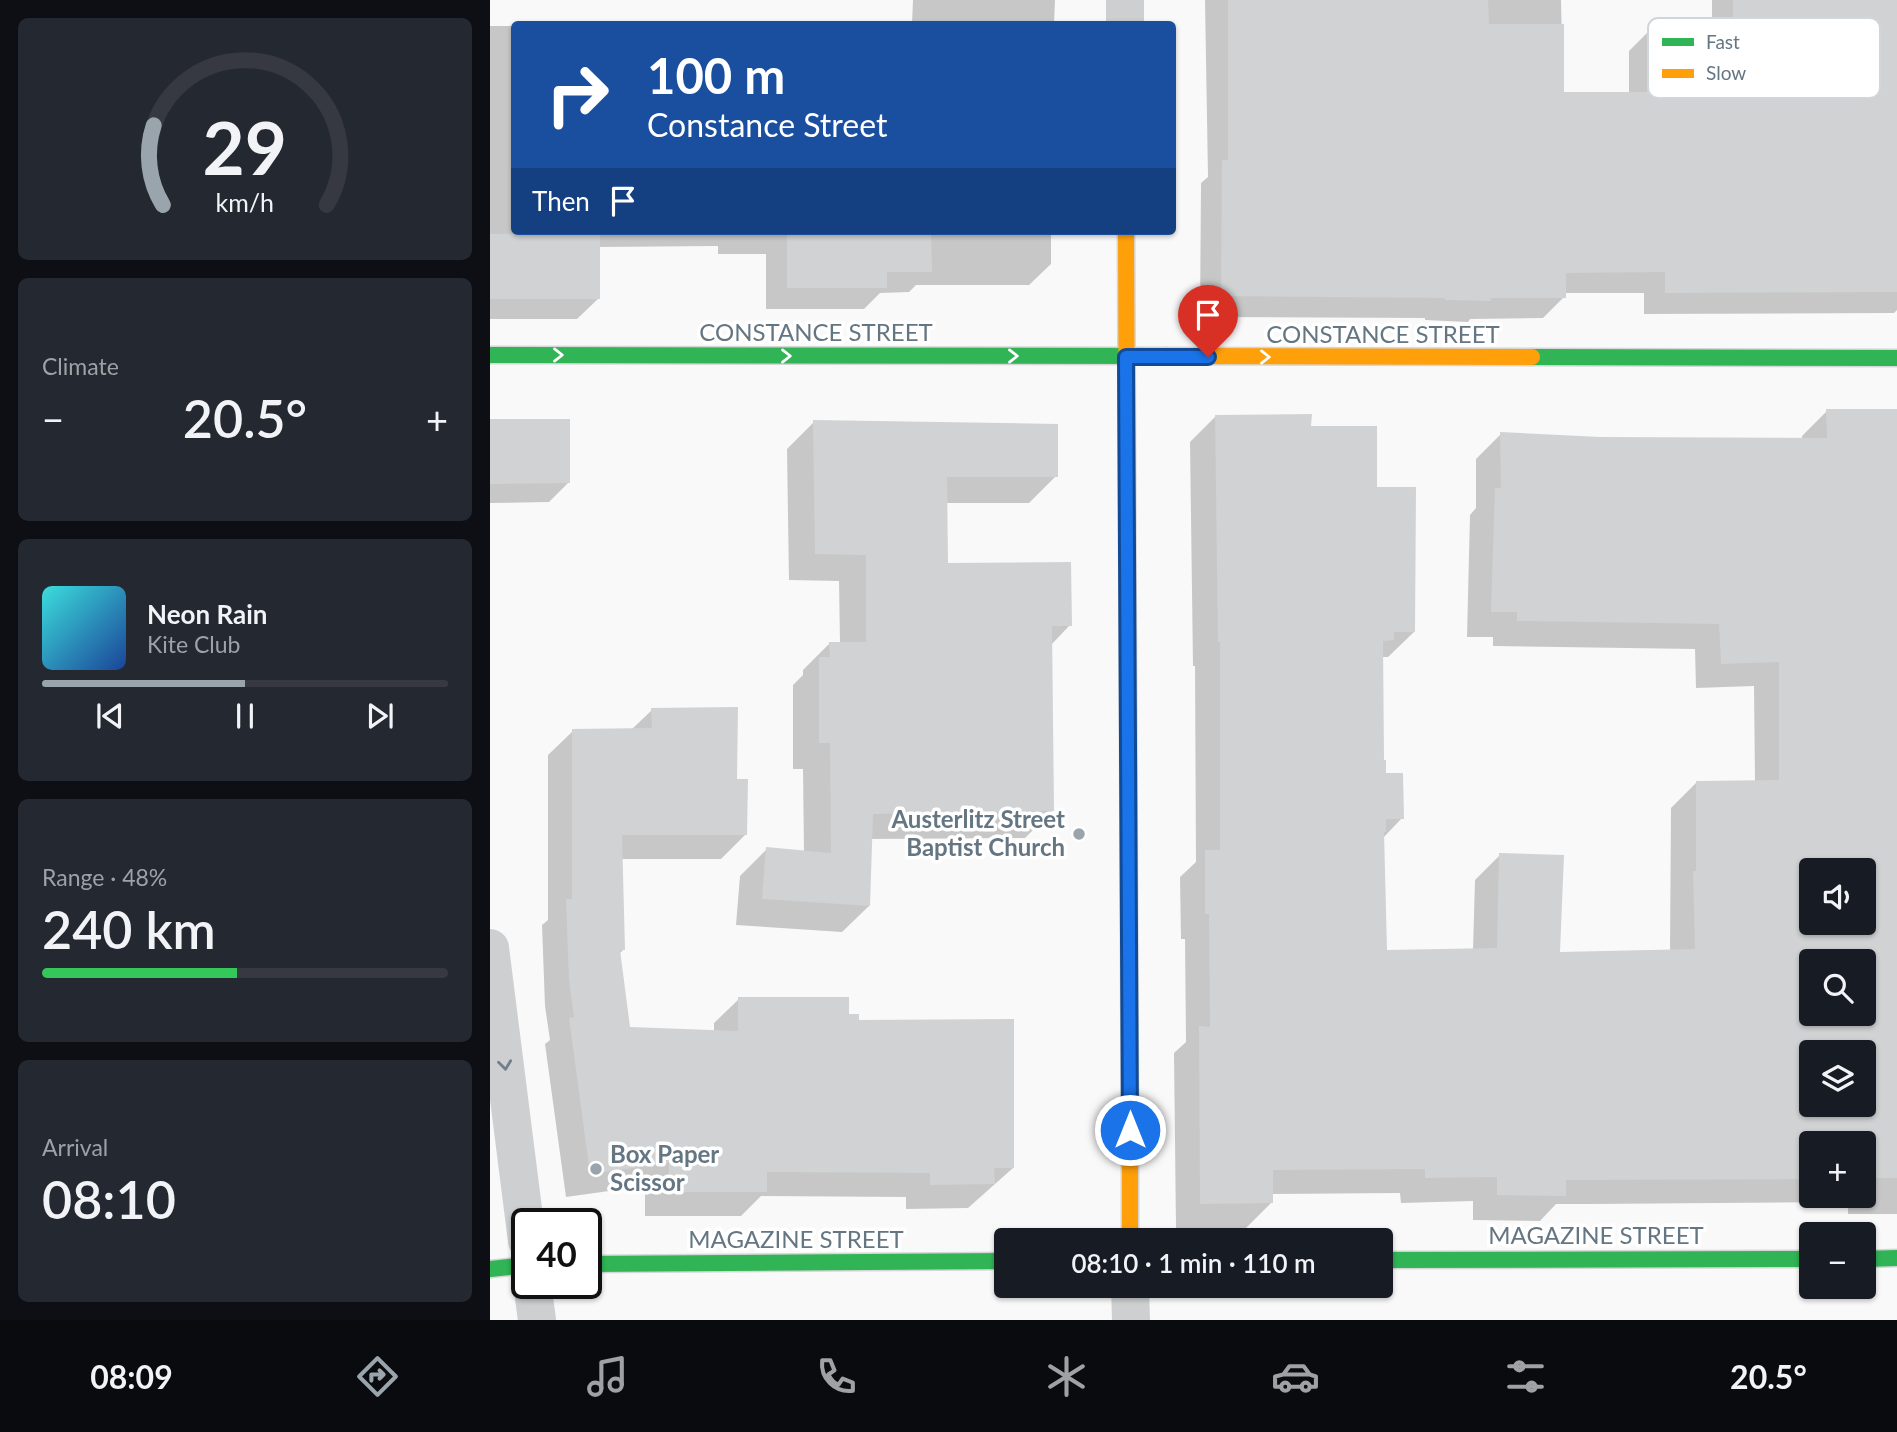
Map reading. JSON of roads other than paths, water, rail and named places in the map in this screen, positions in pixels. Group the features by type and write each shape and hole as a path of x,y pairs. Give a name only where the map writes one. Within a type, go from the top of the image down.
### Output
{"street":[{"path":"1125,0 1125,21"},
{"path":"1125,235 1130,1228"},
{"name":"CONSTANCE STREET","path":"490,355 1897,358"},
{"path":"490,948 523,1208"},
{"path":"1876,1259 1897,1258"},
{"name":"MAGAZINE STREET","path":"1393,1260 1799,1259"},
{"name":"MAGAZINE STREET","path":"602,1264 994,1261"},
{"path":"490,1269 511,1267"},
{"path":"1130,1298 1131,1320"},
{"path":"534,1299 537,1320"}],"place":[{"name":"Austerlitz Street Baptist Church","path":"1079,834"},
{"name":"Box Paper Scissor","path":"596,1169"}]}
